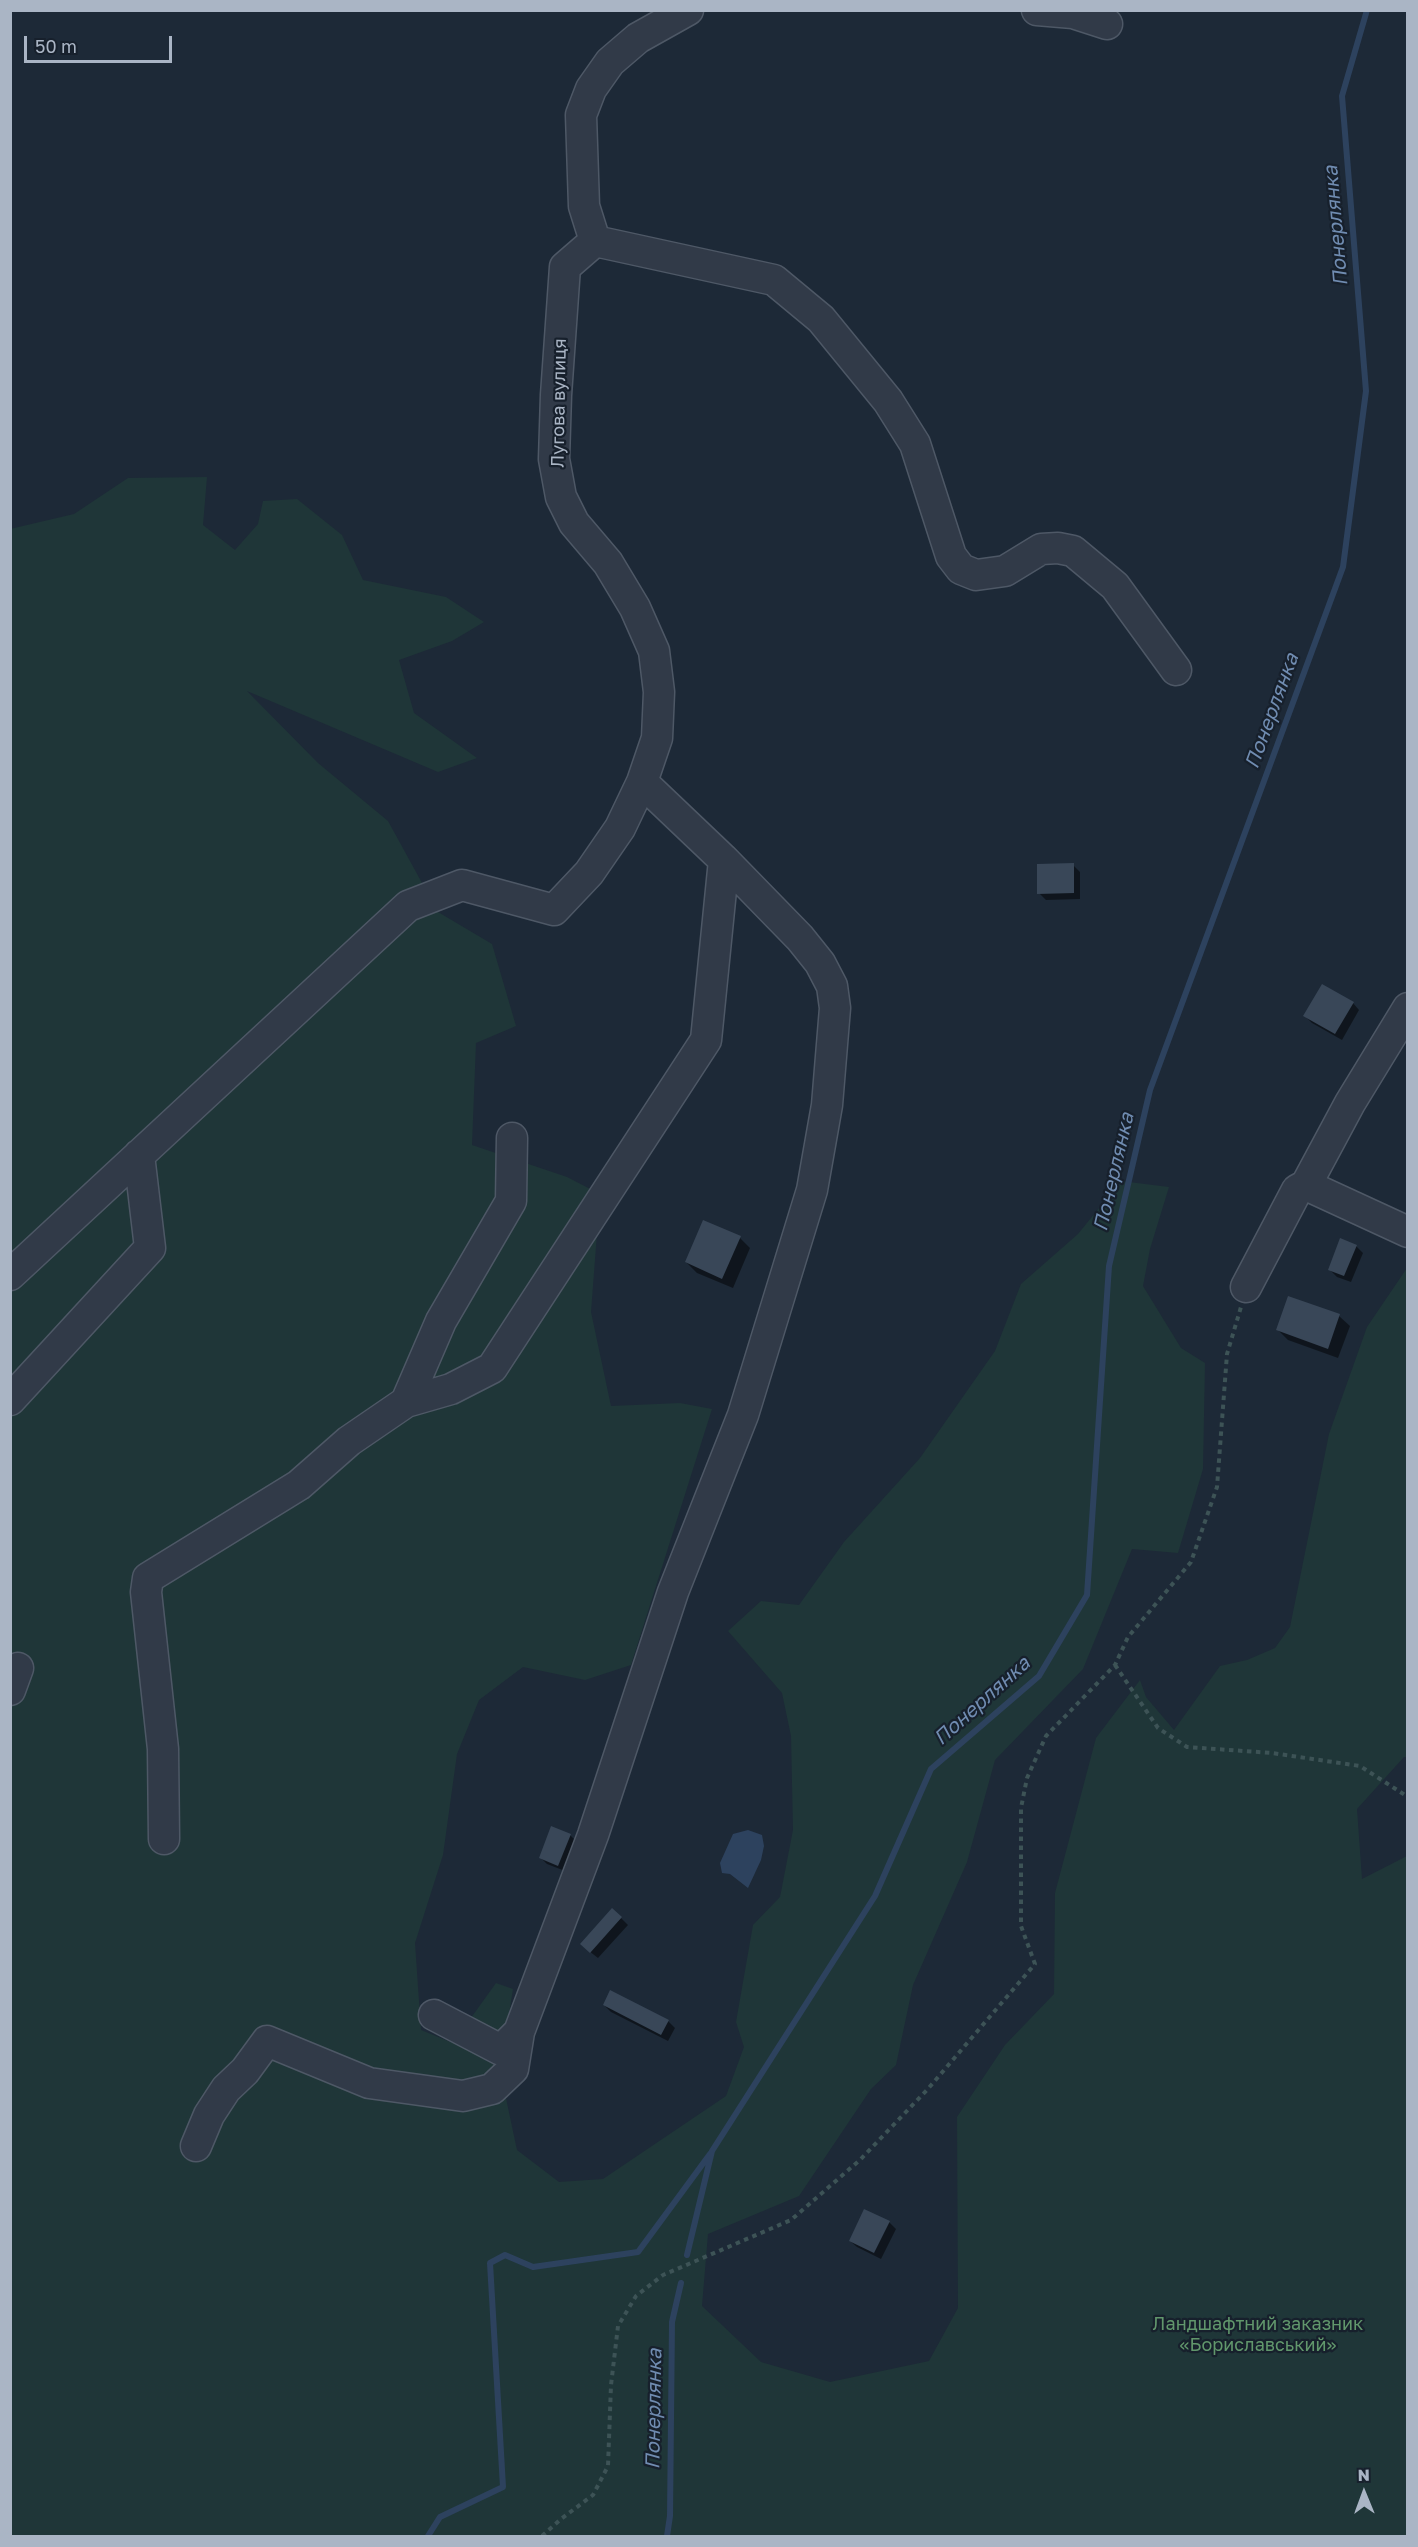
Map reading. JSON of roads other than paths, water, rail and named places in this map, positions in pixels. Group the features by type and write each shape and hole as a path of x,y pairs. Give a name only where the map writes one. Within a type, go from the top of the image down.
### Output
{"street":[{"path":"687,10 638,38 610,62 591,89 581,115 584,206 595,241 774,280 821,319 888,401 915,444 951,556 961,569 976,575 1005,571 1041,549 1058,548 1073,551 1115,586 1176,670"},
{"path":"1037,10 1085,15 1107,24"},
{"name":"Лугова вулиця","path":"139,1155 408,906 462,885 554,910 589,873 620,828 642,782 657,738 659,692 654,651 635,608 608,563 574,523 561,497 554,459 565,267 595,241"},
{"path":"196,2146 209,2115 226,2089 244,2071 267,2041 369,2083 463,2096 492,2089 513,2069 519,2032 593,1835 673,1592 743,1415 812,1190 827,1106 835,1008 832,986 820,963 800,938 724,860 642,782"},
{"path":"164,1839 163,1749 146,1592 148,1578 299,1485 349,1441 406,1402 451,1389 492,1368 706,1040 724,860"},
{"path":"1246,1287 1297,1190 1306,1185 1350,1103 1407,1008"},
{"path":"406,1402 441,1321 511,1201 512,1138"},
{"path":"10,1275 139,1155"},
{"path":"10,1400 150,1248 139,1155"},
{"path":"1306,1185 1407,1232"},
{"path":"434,2015 501,2050 519,2032"}],"water":[{"path":"748,1830 762,1835 764,1846 761,1860 748,1888 730,1874 722,1873 720,1863 733,1834"}],"waterway":[{"name":"Понерлянка","path":"687,2255 712,2151 875,1896 931,1769 1039,1676 1087,1595 1109,1266 1150,1090 1343,567 1366,391 1342,96 1367,10"},
{"path":"428,2536 440,2517 503,2487 490,2263 505,2255 533,2267 638,2252 710,2154"},
{"name":"Понерлянка","path":"667,2536 670,2516 672,2322 681,2283"}],"park label":[{"name":"Ландшафтний заказник «Бориславський»","path":"1258,2334"}]}
